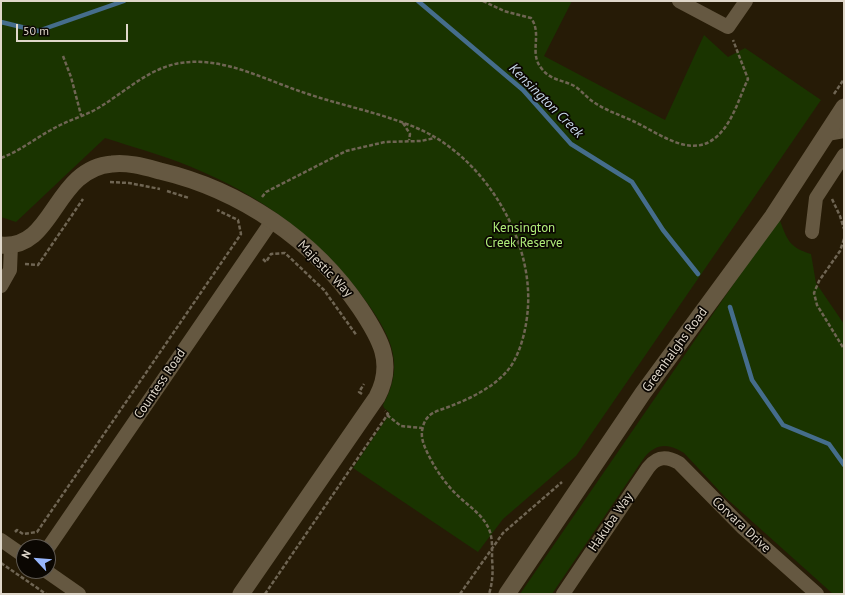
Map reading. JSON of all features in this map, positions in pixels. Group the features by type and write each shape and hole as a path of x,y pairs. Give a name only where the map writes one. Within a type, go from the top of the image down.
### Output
{"street":[{"path":"679,1 728,27 746,1"},
{"name":"Greenhalghs Road","path":"507,594 643,393 773,216 844,107"},
{"path":"821,142 827,134 844,130"},
{"path":"812,232 816,198 844,155"},
{"name":"Majestic Way","path":"6,245 24,241 39,230 67,189 79,176 89,170 107,164 137,166 180,176 233,197 253,208 294,237 328,269 352,296 373,329 383,349 386,371 383,385 373,403 241,594"},
{"name":"Countess Road","path":"54,539 272,221"},
{"path":"1,286 10,270 6,245"},
{"name":"Hakuba Way","path":"563,594 644,473 656,460 666,457"},
{"name":"Corvara Drive","path":"666,457 679,463 743,528 817,594"},
{"path":"4,542 16,550"},
{"path":"56,578 79,594"}],"path":[{"path":"483,1 504,11 531,18 537,28 536,58 542,70 552,78 576,88 607,111 673,141 692,145 701,145 709,142 724,130 748,78 728,27"},
{"path":"63,56 74,86 81,115"},
{"path":"1,158 16,152 51,130 81,115 100,108 144,76 176,64 201,61 229,66 308,94 378,114 403,123 436,138 451,148 483,179 505,211 520,250 526,275 528,306 523,338 510,368 488,387 466,400 429,416 422,428 423,443 430,459 447,485 480,515 489,529 492,549 492,583 489,594"},
{"path":"403,123 410,134 409,140"},
{"path":"253,208 266,192 346,151 385,142 409,140 421,141 436,138"},
{"path":"105,183 121,182 146,186 195,200"},
{"path":"23,264 38,265 86,195"},
{"path":"832,195 833,204 840,216 844,229"},
{"path":"4,542 17,530 23,534 37,532 241,234 238,220 214,208"},
{"path":"844,239 840,251 815,288 815,300 844,349"},
{"path":"236,241 266,262 271,254 285,253 324,290 361,341"},
{"path":"366,379 359,392 401,426 422,428"},
{"path":"265,594 387,415"},
{"path":"460,594 492,549"},
{"path":"1,563 46,594"}],"green space":[{"name":"Kensington Creek Reserve","path":"1,1 572,1 544,56 665,120 704,35 728,57 745,48 821,100 576,456 503,519 478,552 353,468 390,413 384,408 383,405 390,391 393,378 393,353 384,329 368,304 350,281 311,240 289,222 241,191 216,178 189,166 105,138 16,222 1,217"},
{"path":"779,218 789,241 797,248 811,254 816,283 844,324 844,594 833,594 726,498 684,453 673,447 662,446 653,449 644,458 552,594 520,594"}],"waterway":[{"name":"Kensington Creek","path":"1,22 38,31 124,1"},
{"name":"Kensington Creek","path":"418,1 523,90 571,144 632,182 663,230 698,274"},
{"name":"Kensington Creek","path":"730,307 752,380 783,425 829,444 844,465"}]}
